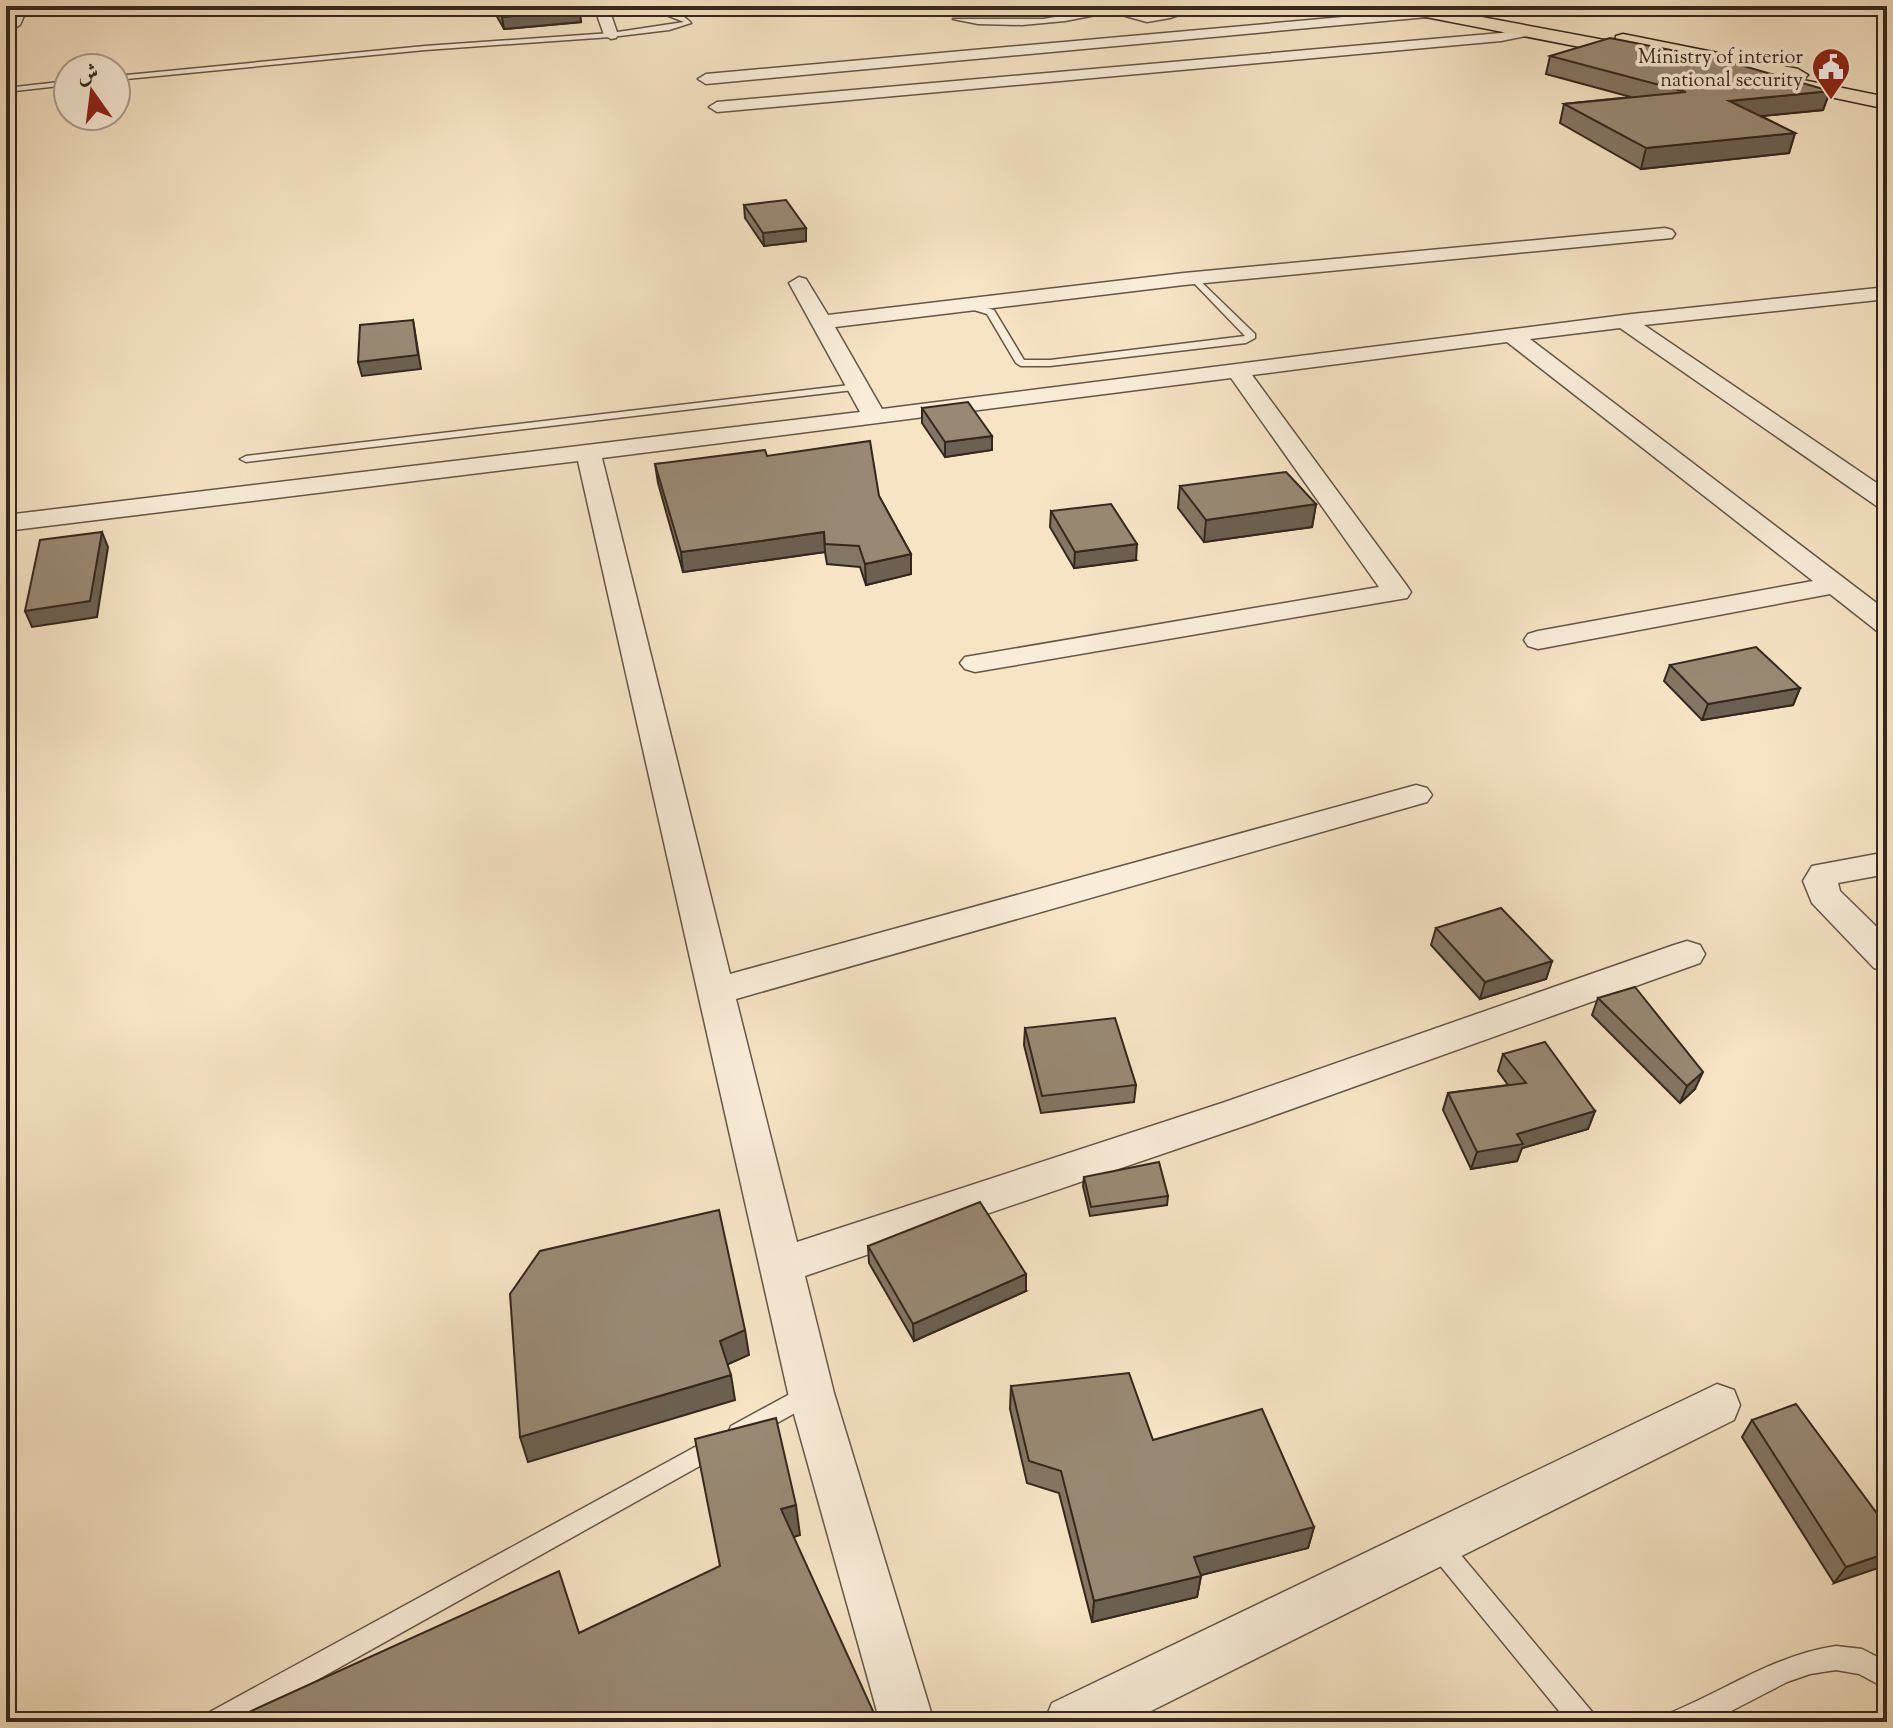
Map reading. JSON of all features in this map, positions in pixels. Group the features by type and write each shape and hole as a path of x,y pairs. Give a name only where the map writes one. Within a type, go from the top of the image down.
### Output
{"main road":[{"path":"1395,6 1887,103"},
{"path":"1458,6 1887,93"}],"street":[{"path":"13,25 21,6"},
{"path":"601,6 611,35"},
{"path":"706,79 1433,13"},
{"path":"717,107 1501,37 1531,31"},
{"path":"822,322 1194,278 1665,234"},
{"path":"799,283 875,417"},
{"path":"6,523 875,417 1624,321 1887,293"},
{"path":"1624,321 1887,502"},
{"path":"1511,335 1887,625"},
{"path":"975,663 1397,592 1237,371"},
{"path":"588,452 811,1393 907,1722"},
{"path":"1538,640 1835,585"},
{"path":"714,992 1416,795"},
{"path":"1887,863 1824,874 1820,881 1824,895 1887,959"},
{"path":"782,1265 1359,1073 1687,954"},
{"path":"1071,1722 1717,1405"}],"lane":[{"path":"132,76 425,48 611,35 688,23 685,19 647,6"},
{"path":"956,19 1012,24 1061,21 1129,6"},
{"path":"1112,10 1131,20 1151,21 1202,6"},
{"path":"6,90 52,85"},
{"path":"960,306 991,312 1021,363 1093,358 1246,340 1251,336 1194,278"},
{"path":"246,459 858,387"},
{"path":"217,1722 811,1393"},
{"path":"1436,1543 1584,1722"},
{"path":"1679,1722 1794,1667 1841,1656 1875,1665 1887,1676"}],"building":[{"path":"496,6 577,6 580,10 502,17"},
{"path":"1610,38 1726,61 1830,91 1729,101 1795,133 1646,148 1564,104 1686,92 1550,56"},
{"path":"786,200 806,228 763,233 744,205"},
{"path":"413,320 418,355 358,362 360,325"},
{"path":"968,402 992,436 945,442 922,408"},
{"path":"870,441 879,496 911,554 865,564 859,546 825,544 824,532 681,552 655,464 765,450 767,456"},
{"path":"1286,472 1316,504 1206,520 1180,486"},
{"path":"1111,504 1137,544 1075,552 1051,511"},
{"path":"102,532 90,601 25,611 40,540"},
{"path":"1756,647 1800,688 1708,704 1670,665"},
{"path":"1501,908 1552,961 1485,982 1436,928"},
{"path":"1635,987 1703,1072 1687,1086 1598,998"},
{"path":"1115,1018 1136,1085 1042,1096 1025,1028"},
{"path":"1545,1042 1595,1111 1517,1134 1523,1144 1477,1152 1448,1093 1526,1083 1503,1054"},
{"path":"1159,1162 1168,1196 1091,1207 1084,1177"},
{"path":"980,1202 1026,1274 913,1324 868,1246"},
{"path":"719,1210 745,1330 720,1341 731,1375 520,1437 510,1294 540,1251"},
{"path":"1129,1373 1153,1440 1262,1409 1314,1527 1194,1557 1201,1576 1094,1601 1061,1471 1029,1461 1011,1386"},
{"path":"1796,1404 1887,1527 1887,1553 1846,1567 1752,1420"},
{"path":"776,1418 796,1505 781,1509 878,1722 227,1722 559,1571 579,1633 720,1566 695,1439"}],"place":[{"name":"Ministry of interior national security","path":"1831,101"}]}
